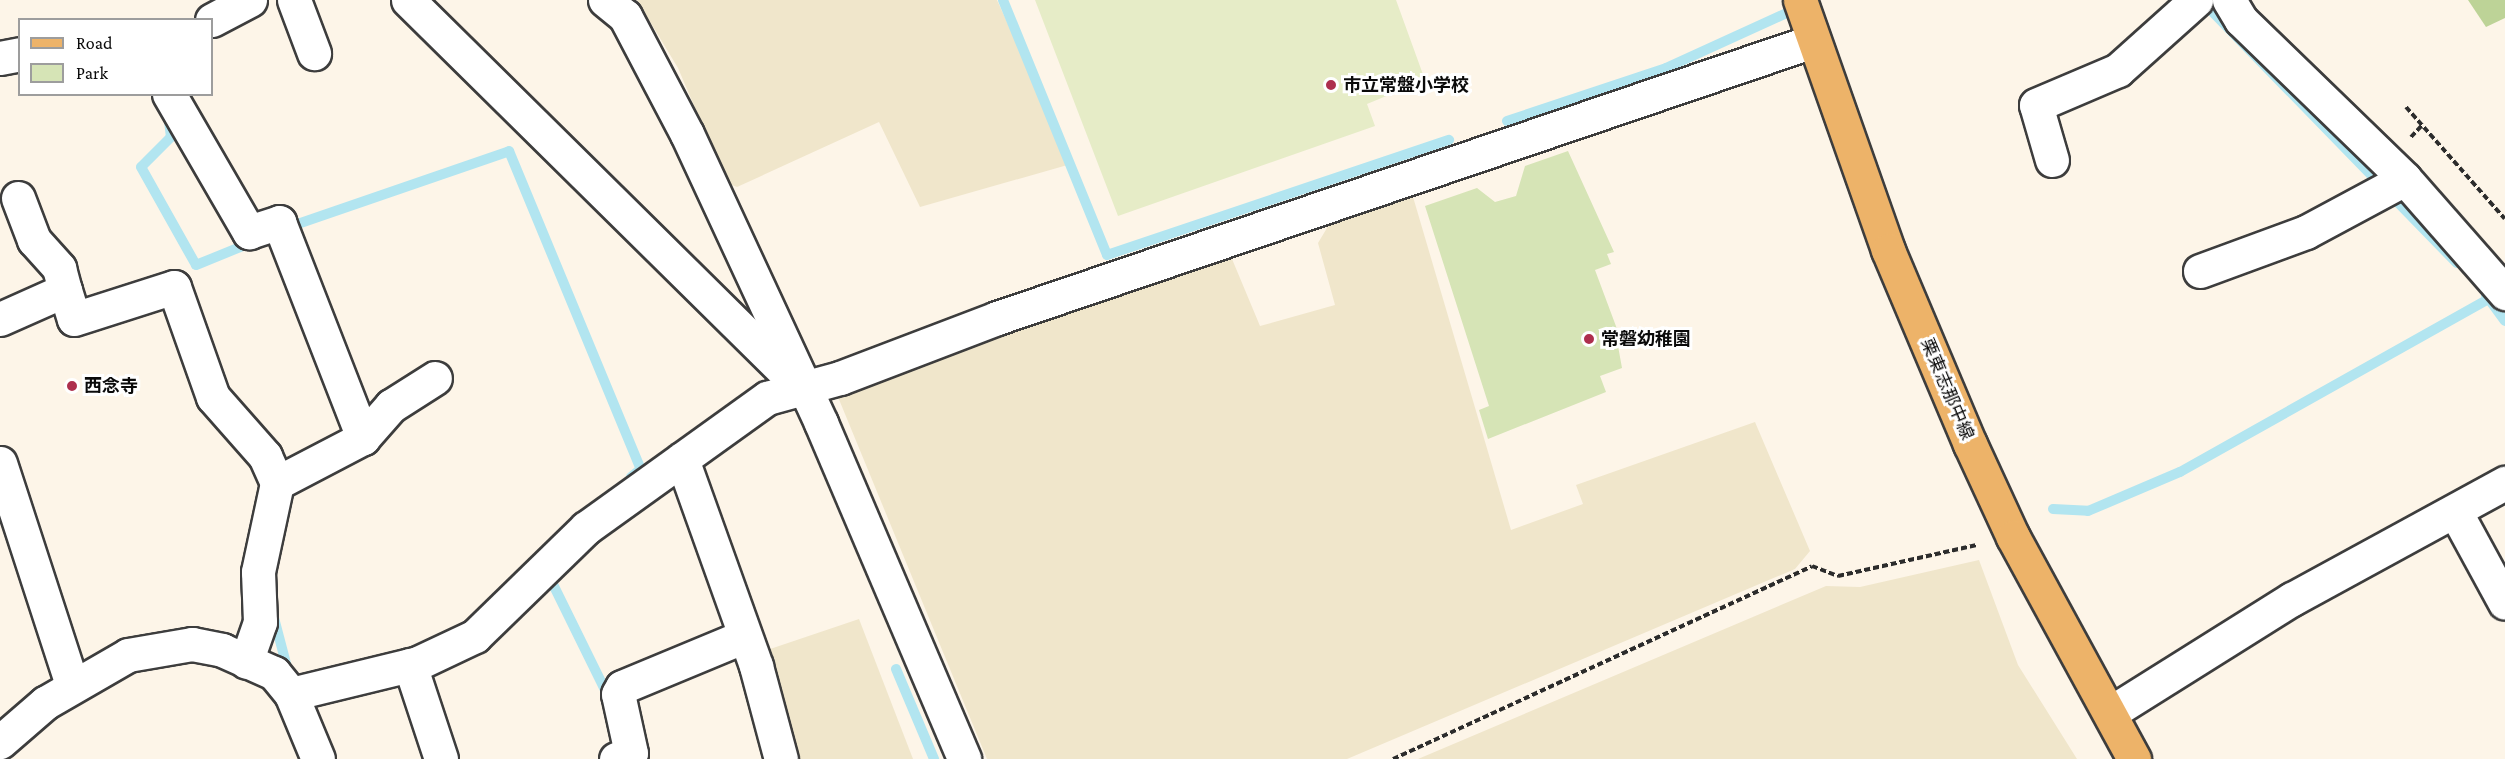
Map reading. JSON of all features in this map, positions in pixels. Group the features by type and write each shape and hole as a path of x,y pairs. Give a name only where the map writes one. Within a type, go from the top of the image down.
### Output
{"main road":[{"name":"栗東志那中線","path":"1800,0 1888,250 2013,537 2134,759"}],"street":[{"path":"213,19 250,0"},
{"path":"294,0 314,53"},
{"path":"408,0 675,269 799,385"},
{"path":"605,0 625,16 687,134 799,385 821,423 964,759"},
{"path":"2052,160 2036,105 2118,70 2196,0"},
{"path":"2229,0 2241,20 2405,179 2500,276"},
{"path":"291,694 410,665 475,636 586,528 767,398 799,385 840,378 1008,314 1813,41"},
{"path":"0,58 18,54"},
{"path":"170,96 249,232 279,222 363,438"},
{"path":"2200,271 2306,232 2405,179"},
{"path":"18,198 34,240 59,268 74,319 174,287 213,397 265,456 277,483 258,572 260,622 246,662"},
{"path":"0,319 65,290"},
{"path":"277,483 363,438 391,406 435,378"},
{"path":"682,459 749,651 782,759"},
{"path":"0,463 72,684"},
{"path":"2110,714 2292,599 2456,513 2505,483"},
{"path":"2456,513 2505,603"},
{"path":"0,742 72,684 128,655 162,646 192,644 274,673 291,694 318,759"},
{"path":"616,759 631,753 618,694 622,687 749,651"},
{"path":"410,665 441,759"}],"path":[{"path":"2406,107 2505,219"},
{"path":"1393,759 1812,567 1838,576 2013,537"}],"shaded area":[{"path":"637,0 997,0 1071,164 920,207 879,122 737,187 727,183 678,68"},
{"path":"1411,190 1511,530 1583,504 1576,485 1755,422 1810,551 1795,569 1347,759 987,759 838,397 1227,247 1260,326 1335,305 1318,243 1333,218"},
{"path":"1979,560 2018,665 2077,759 1418,759 1826,586 1860,587"},
{"path":"859,619 913,759 795,759 761,652"}],"green space":[{"path":"1035,0 1396,0 1425,80 1367,104 1375,126 1118,216"},
{"path":"2468,0 2505,0 2505,18 2486,27"},
{"path":"1568,151 1614,252 1607,254 1611,264 1595,270 1623,345 1618,346 1622,368 1600,376 1606,392 1488,439 1479,410 1489,406 1425,206 1477,188 1495,202 1516,196 1525,166"}],"waterway":[{"path":"1003,0 1107,255 1449,140"},
{"path":"2201,0 2457,263"},
{"path":"1507,121 1666,68 1800,7"},
{"path":"169,121 171,137 141,167 196,265 255,241"},
{"path":"286,228 509,151 641,469 631,477"},
{"path":"2486,295 2505,321"},
{"path":"2053,509 2088,511 2180,472 2490,298"},
{"path":"546,570 609,698"},
{"path":"273,614 288,671"},
{"path":"896,669 934,759"}],"place":[{"name":"市立常盤小学校","path":"1331,85"},
{"name":"常磐幼稚園","path":"1589,339"},
{"name":"西念寺","path":"72,386"}]}
